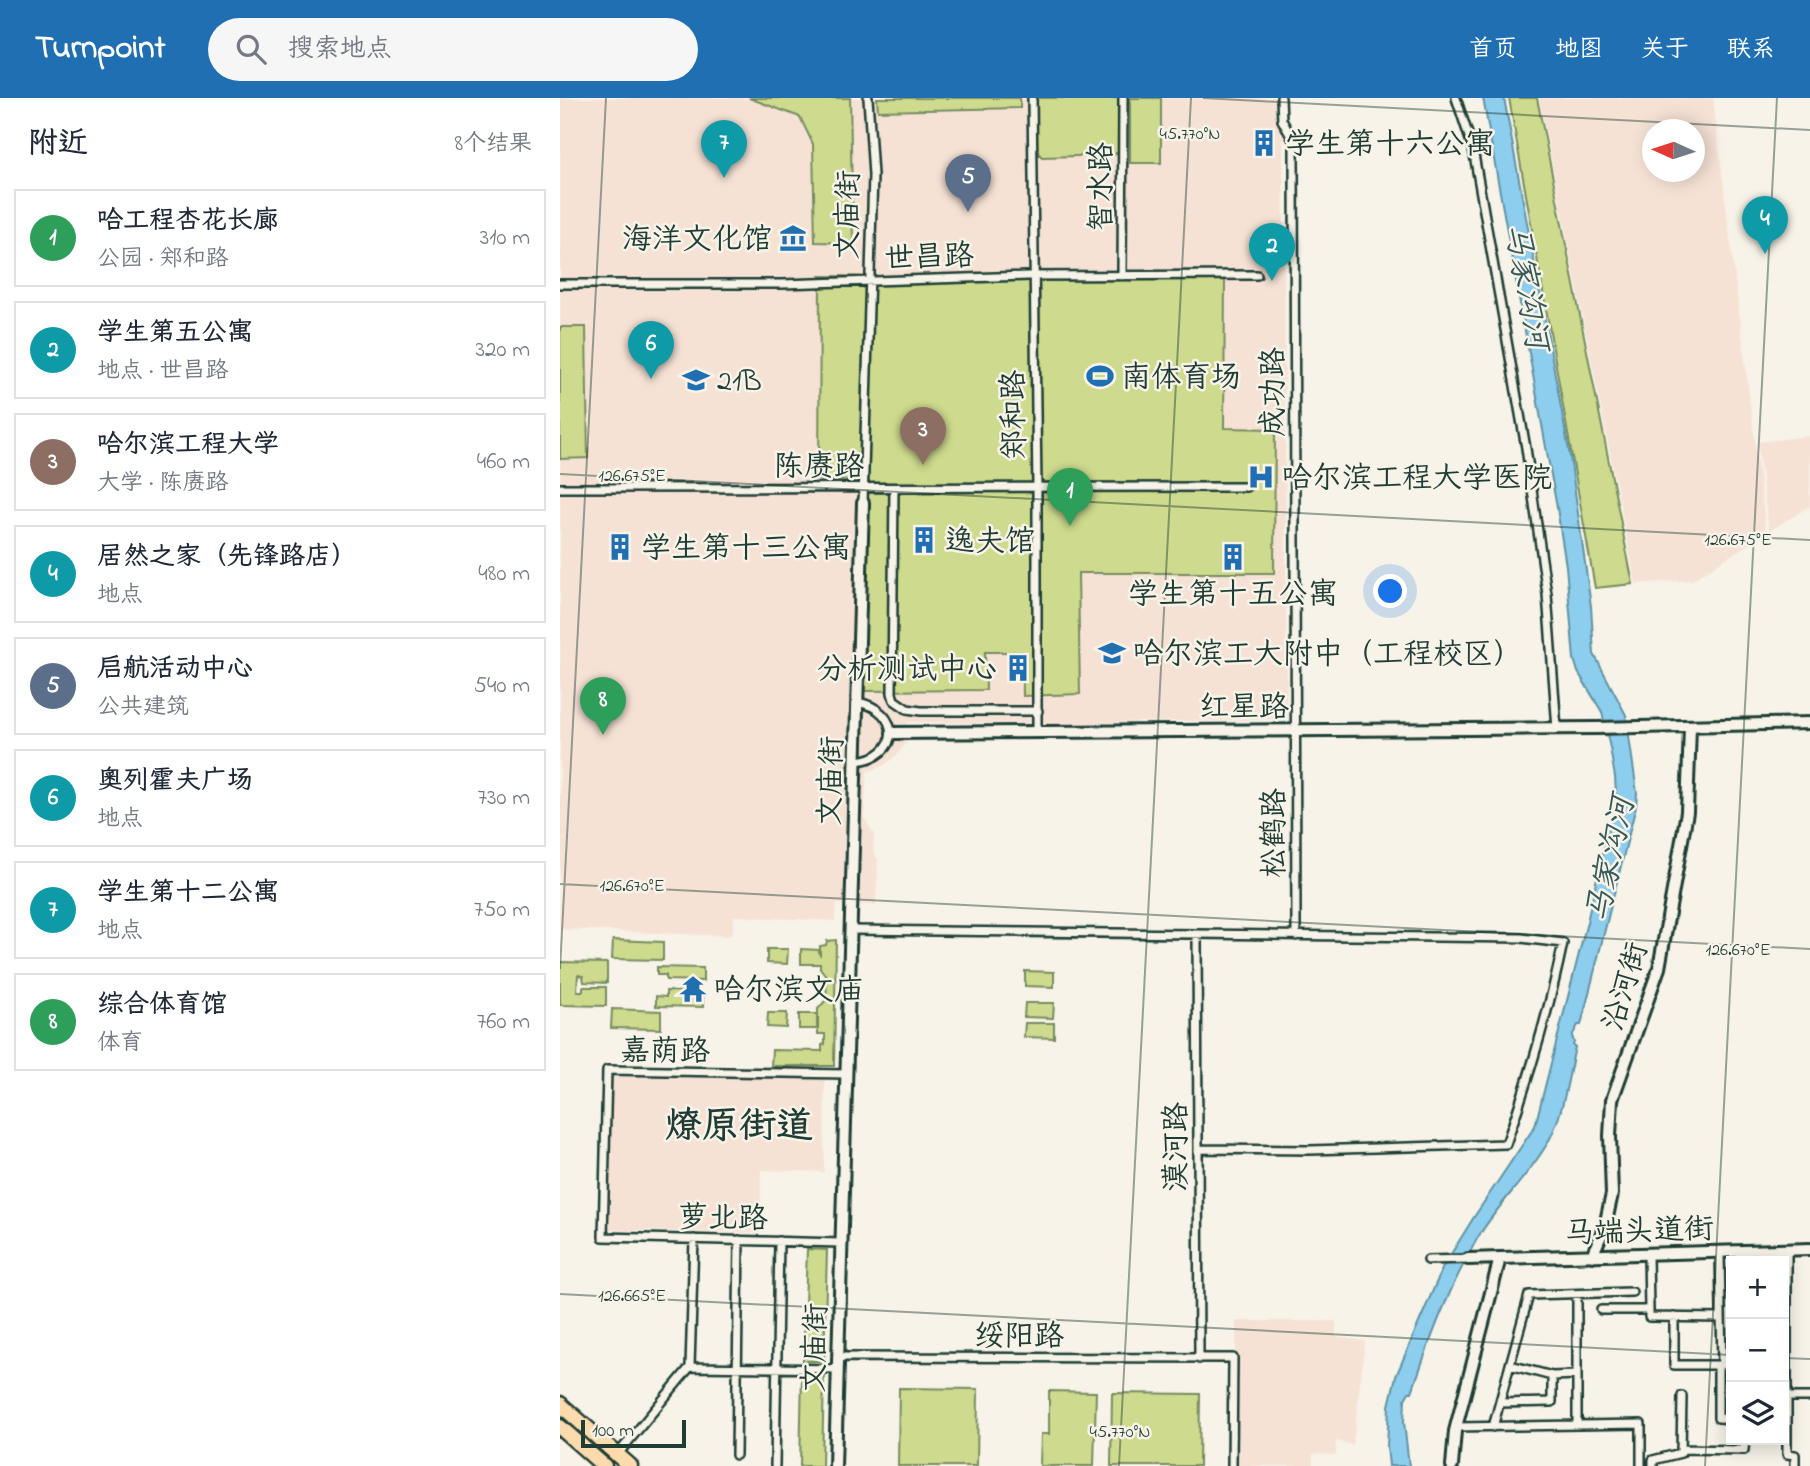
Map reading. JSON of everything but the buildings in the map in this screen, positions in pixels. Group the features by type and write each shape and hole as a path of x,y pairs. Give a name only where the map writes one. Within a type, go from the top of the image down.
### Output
{"highway":[{"path":"560,1404 630,1466"},
{"path":"560,1427 604,1466"}],"main road":[{"name":"文庙街","path":"835,1466 863,503"},
{"name":"红星路","path":"892,733 1557,729 1810,723"},
{"name":"沿河街","path":"1592,1256 1605,1226 1612,1194 1612,1100 1659,968 1687,812 1690,727"},
{"name":"马端头道街","path":"1468,1259 1810,1250"},
{"path":"1452,1466 1456,1427 1500,1258"}],"street":[{"name":"文庙街","path":"863,503 873,175 868,98"},
{"name":"郑和路","path":"1032,98 1037,732"},
{"name":"智水路","path":"1122,276 1123,98"},
{"name":"成功路","path":"1281,98 1282,120 1294,142 1296,730"},
{"path":"1456,98 1473,149 1526,448 1547,594 1557,729"},
{"name":"世昌路","path":"560,284 782,284 1034,276 1257,275"},
{"name":"陈赓路","path":"560,488 1246,487"},
{"path":"894,488 894,700 907,709 920,711 1038,711"},
{"path":"856,761 879,755 888,744 892,733 887,717 876,708 857,702"},
{"name":"松鹤路","path":"1296,730 1296,936"},
{"path":"850,930 1521,938 1563,943 1553,990 1506,1144 1310,1150 1198,1149"},
{"name":"漠河路","path":"1197,936 1199,1359"},
{"name":"嘉荫路","path":"603,1237 607,1070 846,1074"},
{"name":"萝北路","path":"603,1237 841,1243"},
{"path":"618,1454 690,1367 694,1239"},
{"path":"736,1455 739,1240"},
{"path":"775,1466 779,1241"},
{"path":"1787,1250 1787,1382"},
{"path":"1674,1317 1674,1365 1722,1365 1720,1252"},
{"path":"1648,1254 1649,1317 1721,1318"},
{"path":"1428,1260 1468,1259"},
{"path":"1493,1427 1529,1295 1632,1292"},
{"path":"1577,1294 1577,1425"},
{"path":"1601,1310 1649,1310"},
{"name":"绥阳路","path":"690,1367 776,1368 838,1363 1233,1358 1232,1466"},
{"path":"1510,1365 1552,1376 1577,1375"},
{"path":"1718,1365 1718,1418 1726,1419"},
{"path":"1500,1403 1552,1402 1552,1376"},
{"path":"1653,1466 1653,1460 1681,1453 1682,1396"},
{"path":"1789,1397 1810,1397"},
{"path":"1456,1427 1641,1424 1641,1466"},
{"path":"1681,1449 1744,1450 1744,1445"},
{"path":"1787,1445 1787,1454 1796,1455 1795,1466"}],"shaded area":[{"path":"560,98 1283,98 1287,719 1038,724 908,722 908,740 898,754 885,765 867,772 864,818 874,834 873,851 878,860 876,905 836,904 835,921 734,916 733,930 729,936 560,929"},
{"path":"1539,98 1713,98 1766,533 1692,580 1636,584"},
{"path":"1810,436 1810,506 1769,531 1757,442"},
{"path":"612,1076 825,1079 824,1172 761,1170 761,1233 609,1230"},
{"path":"1236,1321 1336,1321 1336,1337 1365,1341 1353,1445 1336,1441 1336,1455 1313,1454 1313,1466 1236,1466"}],"green space":[{"path":"749,98 850,98 853,243 815,242 813,144 800,117"},
{"path":"877,98 1020,98 1020,108 878,111"},
{"path":"1036,98 1118,98 1119,150 1114,155 1042,157 1037,152"},
{"path":"1130,98 1161,98 1161,163 1130,163"},
{"path":"1509,98 1537,98 1633,584 1595,588"},
{"path":"820,276 1225,280 1224,428 1275,429 1274,573 1078,573 1080,694 1023,696 1022,652 985,652 986,690 865,691 867,481 819,480"},
{"path":"560,327 586,327 588,458 560,459"},
{"path":"613,940 663,942 663,960 612,959"},
{"path":"836,940 834,1066 771,1066 772,1050 822,1051 825,1034 818,1034 818,1009 826,1000 827,977 820,964 801,964 801,949 819,950 820,956 820,946 826,945 827,941"},
{"path":"767,949 788,949 787,964 767,963"},
{"path":"560,962 607,963 607,983 584,982 583,976 578,975 577,991 583,991 583,987 606,987 606,1006 560,1005"},
{"path":"657,967 703,968 703,981 666,980 666,975 657,975"},
{"path":"1025,971 1054,972 1054,987 1025,986"},
{"path":"666,991 703,992 703,1007 656,1006 656,996 666,997"},
{"path":"1025,1003 1054,1003 1053,1018 1024,1017"},
{"path":"612,1009 661,1011 661,1029 611,1028"},
{"path":"768,1013 787,1013 786,1028 767,1027"},
{"path":"799,1014 817,1014 817,1029 799,1029"},
{"path":"1025,1023 1054,1023 1054,1038 1024,1037"},
{"path":"807,1249 827,1250 824,1361 803,1361"},
{"path":"802,1373 824,1374 822,1466 800,1466"},
{"path":"899,1388 978,1389 977,1466 898,1466"},
{"path":"1049,1391 1096,1392 1094,1466 1040,1466 1041,1434 1049,1434"},
{"path":"1112,1393 1200,1394 1199,1466 1111,1466"}],"water":[{"name":"马家沟河","path":"1483,98 1504,98 1570,456 1591,606 1594,654 1626,715 1637,793 1581,1025 1578,1025 1572,1036 1575,1047 1553,1133 1477,1239 1458,1276 1433,1333 1412,1392 1409,1392 1405,1399 1404,1422 1409,1466 1389,1466 1389,1406 1396,1376 1443,1267 1535,1126 1587,922 1616,794 1602,712 1578,672 1574,659 1566,566 1557,508"}],"place":[{"name":"学生第十六公寓","path":"1264,143"},
{"name":"学生第十二公寓","path":"724,178"},
{"name":"启航活动中心","path":"968,212"},
{"name":"海洋文化馆","path":"793,238"},
{"name":"居然之家（先锋路店）","path":"1765,254"},
{"name":"学生第五公寓","path":"1272,281"},
{"name":"南体育场","path":"1100,376"},
{"name":"奥列霍夫广场","path":"651,379"},
{"name":"21B","path":"696,380"},
{"name":"哈尔滨工程大学","path":"923,465"},
{"name":"哈尔滨工程大学医院","path":"1261,477"},
{"name":"哈工程杏花长廊","path":"1070,526"},
{"name":"逸夫馆","path":"924,540"},
{"name":"学生第十三公寓","path":"620,547"},
{"name":"学生第十五公寓","path":"1233,557"},
{"name":"哈尔滨工大附中（工程校区）","path":"1112,653"},
{"name":"分析测试中心","path":"1018,668"},
{"name":"综合体育馆","path":"603,735"},
{"name":"哈尔滨文庙","path":"693,989"}],"district":[{"name":"燎原街道","path":"739,1124"}]}
